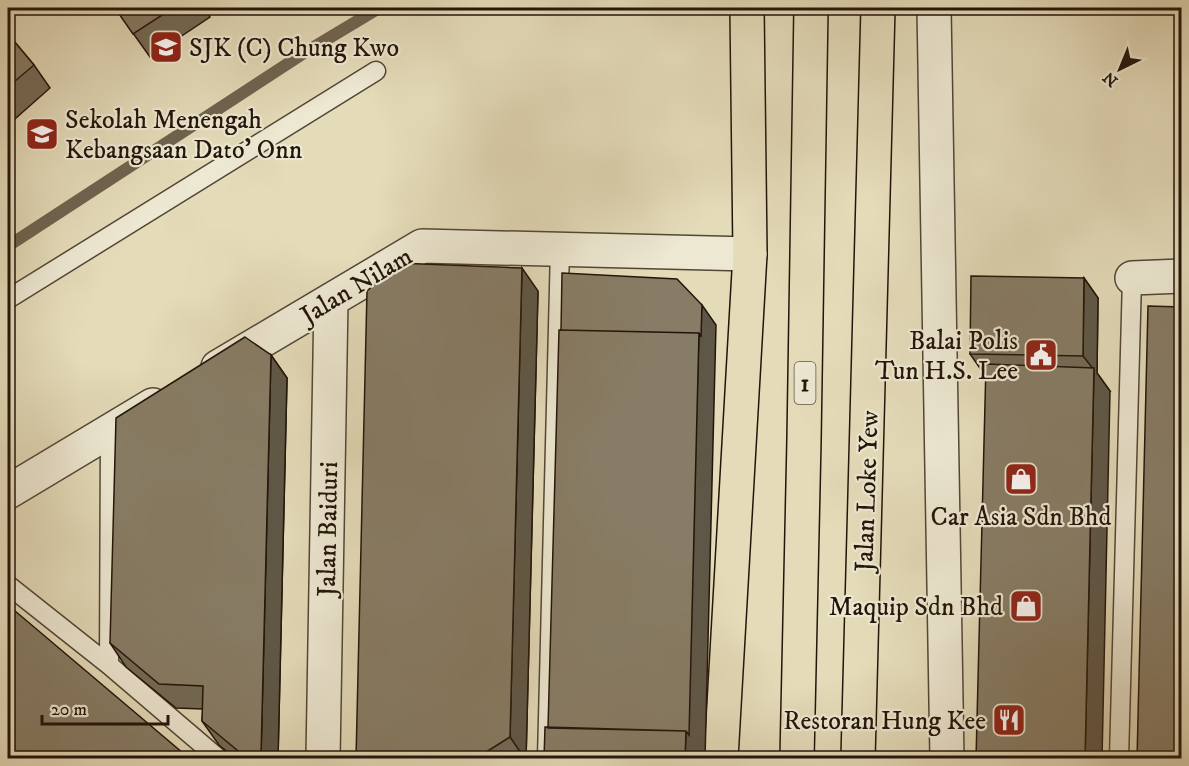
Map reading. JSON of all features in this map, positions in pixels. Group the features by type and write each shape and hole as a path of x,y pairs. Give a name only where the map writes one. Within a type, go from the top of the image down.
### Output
{"highway":[{"path":"721,759 750,254 747,8"},
{"name":"1","path":"797,759 811,8"},
{"name":"Jalan Loke Yew","path":"858,759 878,8"}],"street":[{"path":"934,8 946,759"},
{"name":"Jalan Nilam","path":"8,492 422,246 750,254"},
{"path":"1132,278 1182,276"},
{"name":"Jalan Baiduri","path":"323,759 331,300"}],"lane":[{"path":"8,299 376,71"},
{"path":"547,759 560,249"},
{"path":"1119,759 1132,278"},
{"path":"109,665 110,430"},
{"path":"8,585 109,665 218,759"}],"building":[{"path":"115,8 173,8 133,34"},
{"path":"8,34 34,65 8,87"},
{"path":"397,263 522,268 510,737 475,759 356,759 367,291"},
{"path":"562,273 677,279 702,305 701,337 699,333 561,330"},
{"name":"Balai Polis Tun H.S. Lee","path":"971,276 1084,278 1083,356 970,354"},
{"path":"1148,306 1182,307 1182,759 1137,759"},
{"path":"559,330 699,333 689,735 686,731 548,728"},
{"path":"245,337 271,355 261,756 243,755 202,721 203,686 159,684 110,643 116,418"},
{"path":"986,364 1094,368 1085,759 976,759"},
{"path":"8,605 190,759 8,759"},
{"path":"545,727 686,731 685,759 544,759"}],"waterway":[{"path":"8,246 304,53 379,8"}],"place":[{"name":"SJK (C) Chung Kwo","path":"166,47"},
{"name":"Sekolah Menengah Kebangsaan Dato' Onn","path":"42,134"},
{"name":"Balai Polis Tun H.S. Lee","path":"1041,355"},
{"name":"Car Asia Sdn Bhd","path":"1021,479"},
{"name":"Maquip Sdn Bhd","path":"1026,606"},
{"name":"Restoran Hung Kee","path":"1009,720"}]}
